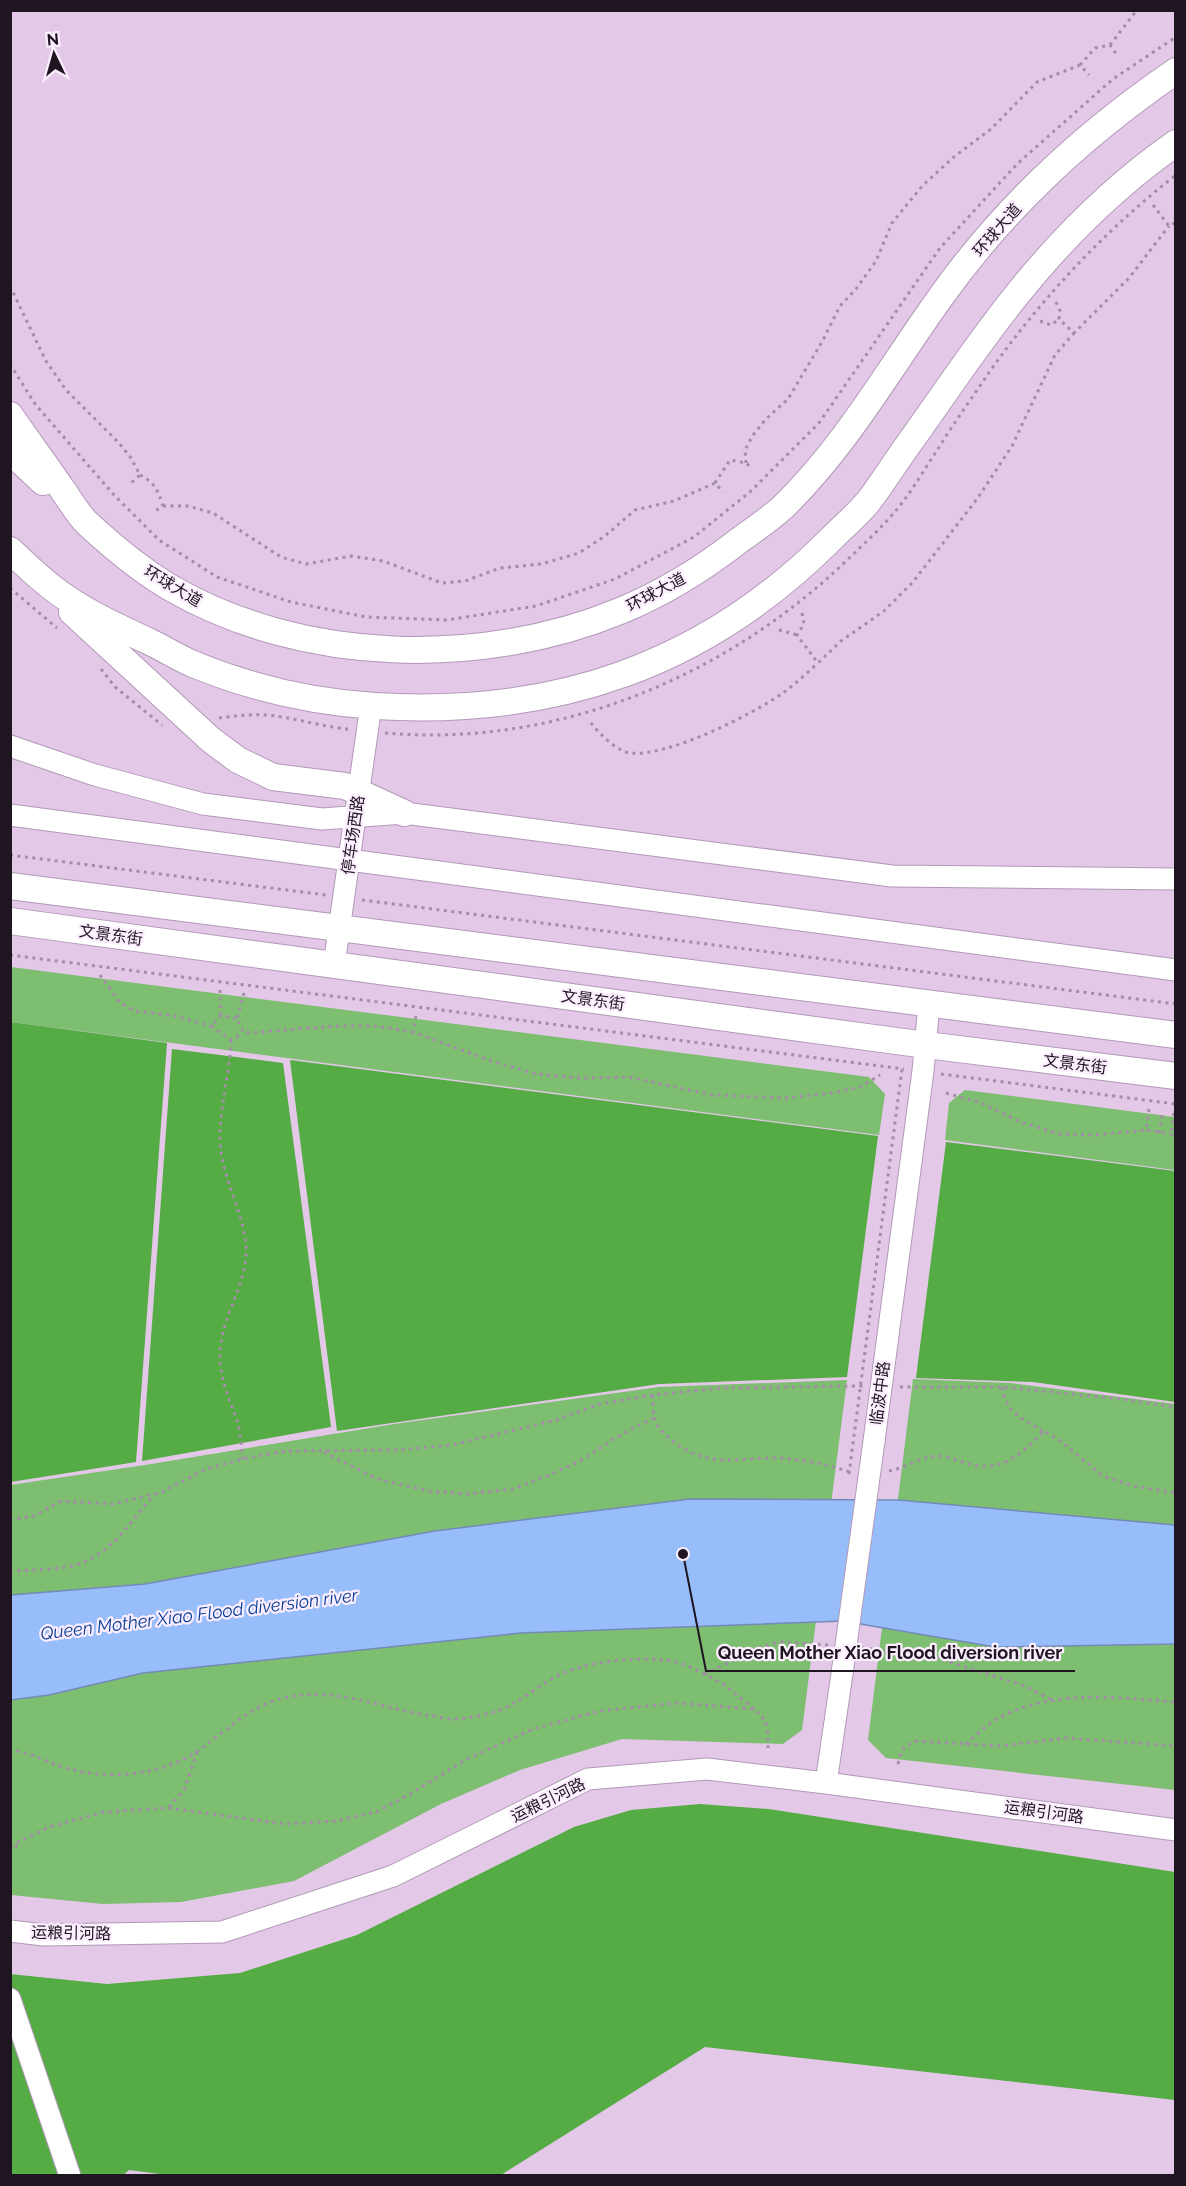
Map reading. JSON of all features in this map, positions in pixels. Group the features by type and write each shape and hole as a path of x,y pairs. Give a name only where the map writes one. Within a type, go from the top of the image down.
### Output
{"main road":[{"name":"环球大道","path":"10,415 85,522 169,587 202,604 273,629 317,640 380,648 415,650 485,646 555,633 621,611 684,579 779,510 838,446 942,295 1003,222 1074,150 1140,96 1176,71"},
{"path":"10,550 44,581 67,598 190,663 269,689 311,699 434,708 473,706 558,694 632,671 674,654 711,635 746,612 810,560 867,502 991,328 1044,262 1105,201 1176,143"},
{"path":"10,451 85,522"},
{"path":"44,581 74,615 238,760 273,777 345,786 357,805 404,813"},
{"path":"10,886 1176,1035"},
{"name":"文景东街","path":"10,921 926,1045 1176,1076"}],"street":[{"name":"停车场西路","path":"334,965 371,705"},
{"path":"10,746 95,775 203,804 322,819 357,805"},
{"path":"404,813 892,876 1176,879"},
{"path":"10,815 1176,970"},
{"name":"临波中路","path":"826,1783 874,1441 870,1386 923,1071 929,1003"},
{"name":"运粮引河路","path":"10,1931 44,1935 222,1932 393,1876 588,1779 707,1769 1176,1830"},
{"path":"10,1999 70,2175"}],"path":[{"path":"746,463 745,450 753,435 766,419 789,399 840,306 856,289 876,261 892,224 923,184 954,156 991,129 1037,82 1080,65 1095,48 1110,45 1137,10"},
{"path":"10,364 35,404 114,495 159,540 217,577 291,602 366,616 447,620 537,606 615,579 694,537 751,491 819,423 940,248 1017,164 1113,79 1176,37"},
{"path":"1110,45 1117,55"},
{"path":"1080,65 1089,75"},
{"path":"101,669 115,687 160,724 173,726 243,715 268,715 324,727 403,734 459,734 527,727 589,712 658,688 723,655 773,623 823,583 867,541 905,499 992,369 1053,292 1096,245 1148,196 1176,175"},
{"path":"1154,204 1169,226"},
{"path":"591,723 602,737 629,753 668,748 750,714 784,692 841,641 884,611 913,582 977,499 1012,446 1055,355 1129,278 1169,226 1176,222"},
{"path":"10,286 46,361 66,390 119,443 131,458 140,475 153,481 163,506"},
{"path":"1041,321 1051,325 1059,319 1060,310 1056,302"},
{"path":"1059,319 1074,333"},
{"path":"155,511 163,506 189,506 213,513 281,557 298,562 306,564 351,556 383,561 442,583 465,581 500,568 541,564 579,554 605,536 635,510 674,501 715,483 730,460 746,463 751,467"},
{"path":"130,484 140,475"},
{"path":"715,483 723,492"},
{"path":"10,588 60,631"},
{"path":"797,635 804,624 802,613"},
{"path":"779,630 797,635 818,663"},
{"path":"10,855 1176,1005"},
{"path":"10,955 1176,1104"},
{"path":"100,975 120,1003 136,1011 175,1016 211,1026 231,1040"},
{"path":"211,1026 221,1015 220,990"},
{"path":"244,993 237,1019 244,1033"},
{"path":"221,1015 237,1019"},
{"path":"413,1032 416,1016"},
{"path":"231,1040 244,1033 332,1026 369,1026 413,1032 491,1061 536,1074 579,1078 629,1077 712,1095 785,1098 831,1093 860,1087 880,1075"},
{"path":"231,1040 220,1137 222,1159 243,1231 246,1254 243,1273 227,1316 219,1362 226,1395 237,1420 243,1459"},
{"name":"临波中路","path":"848,1480 870,1386 902,1069"},
{"path":"946,1093 981,1103 1023,1123 1060,1134 1094,1135 1146,1130 1176,1136"},
{"path":"1146,1130 1149,1109"},
{"path":"1159,1133 1163,1111"},
{"path":"1171,1134 1174,1113"},
{"path":"10,1520 34,1516 61,1501 113,1504 162,1492 206,1468 243,1459 286,1451 399,1450 452,1445 556,1420 600,1404 654,1395 721,1389 870,1386 1002,1387 1176,1407"},
{"path":"1002,1387 1005,1403 1012,1412 1066,1446 1103,1476 1134,1486 1176,1492"},
{"path":"654,1395 653,1418 665,1435 684,1450 705,1459 732,1461 789,1458 824,1464 853,1473"},
{"path":"322,1452 377,1479 429,1491 467,1494 513,1489 549,1475 580,1461 617,1437 653,1418"},
{"path":"880,1473 905,1468 921,1459 939,1456 981,1467 1003,1463 1025,1451 1044,1431"},
{"path":"10,1571 83,1563 108,1548 154,1494"},
{"path":"10,1755 17,1751 31,1753 60,1766 87,1773 116,1775 177,1763 198,1751 254,1708 284,1698 326,1694 363,1699 415,1713 456,1719 499,1711 568,1671 606,1662 647,1659 676,1662 705,1674"},
{"path":"966,1744 985,1727 1010,1712 1052,1700 1099,1696 1176,1702"},
{"path":"10,1846 49,1827 104,1812 168,1808 285,1824 335,1821 376,1812 467,1759 533,1729 600,1711 666,1704 754,1709 764,1717 768,1729 768,1748"},
{"path":"898,1764 900,1752 907,1744 917,1741 1000,1746 1066,1738 1176,1746"},
{"path":"168,1808 184,1790 198,1751"},
{"path":"10,1853 21,1841"}],"green space":[{"path":"11,967 869,1077 885,1094 879,1135 11,1022"},
{"path":"11,1022 167,1043 136,1462 11,1482"},
{"path":"172,1049 283,1063 331,1427 142,1461"},
{"path":"290,1060 878,1136 847,1377 659,1384 337,1431"},
{"path":"965,1090 1175,1117 1175,1170 945,1140 949,1103"},
{"path":"946,1142 1175,1171 1175,1402 1033,1382 916,1378"},
{"path":"913,1379 1010,1383 1175,1404 1175,1790 886,1758 868,1740"},
{"path":"847,1380 802,1730 783,1744 622,1739 520,1770 441,1804 294,1881 181,1902 103,1904 11,1895 10,1485 394,1424 659,1387"},
{"path":"700,1804 769,1809 1175,1872 1175,2100 705,2047 501,2175 175,2176 129,2170 122,2176 11,2175 10,1974 107,1984 240,1973 357,1935 574,1827 631,1810"}],"water":[{"path":"690,1499 898,1500 1175,1525 1175,1644 995,1647 843,1621 521,1633 143,1673 49,1695 11,1700 11,1595 145,1584 435,1531"}],"place":[{"name":"Queen Mother Xiao Flood diversion river","path":"683,1554"}]}
